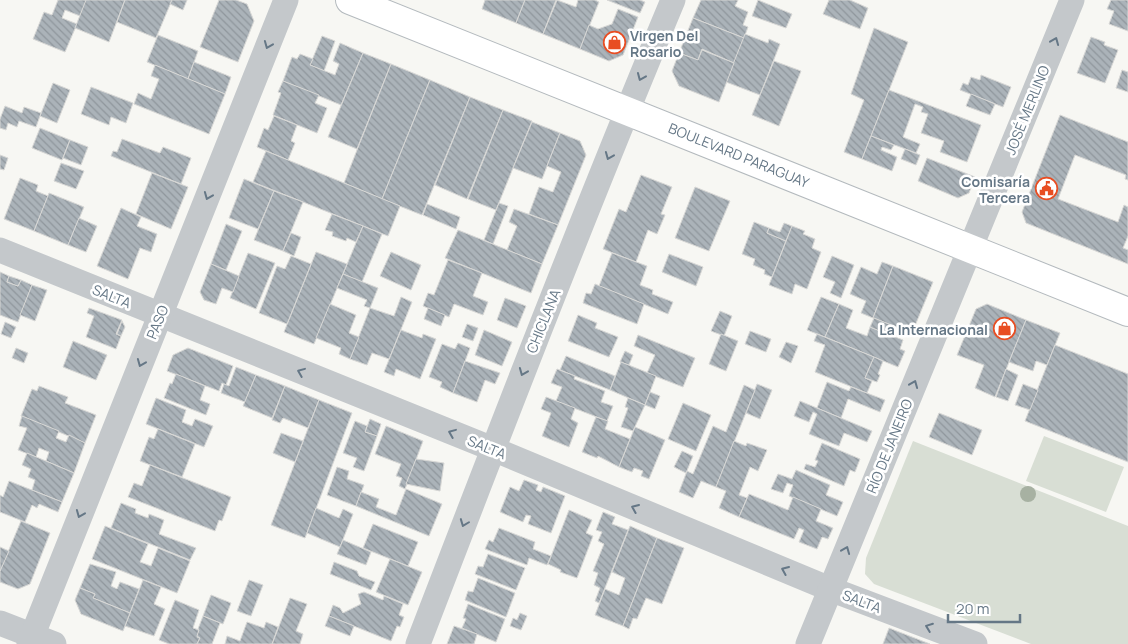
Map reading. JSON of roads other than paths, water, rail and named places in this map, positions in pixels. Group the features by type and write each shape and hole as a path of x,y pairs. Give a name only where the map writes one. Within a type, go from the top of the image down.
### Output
{"main road":[{"name":"BOULEVARD PARAGUAY","path":"350,0 1128,312"}],"street":[{"name":"PASO","path":"38,641 160,315 286,0"},
{"name":"CHICLANA","path":"418,644 493,449 673,0"},
{"name":"JOSÉ MERLINO","path":"970,248 1072,0"},
{"name":"RÍO DE JANEIRO","path":"808,644 970,248"},
{"name":"SALTA","path":"0,250 493,449 830,589 975,644"},
{"path":"0,623 38,641"}],"place":[{"name":"Virgen Del Rosario","path":"614,43"},
{"name":"Comisaría Tercera","path":"1046,189"},
{"name":"La Internacional","path":"1004,329"}]}
